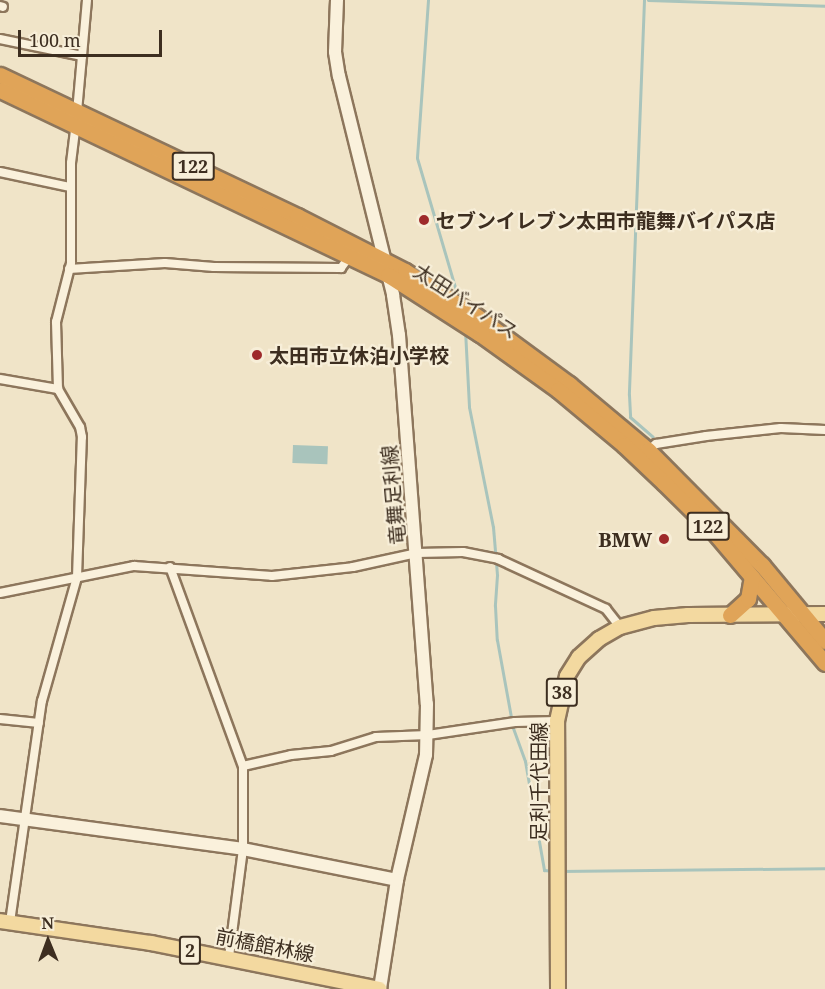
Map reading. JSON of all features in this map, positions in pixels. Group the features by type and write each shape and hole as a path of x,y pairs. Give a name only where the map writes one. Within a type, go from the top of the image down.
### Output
{"highway":[{"name":"太田バイパス","path":"0,75 77,118 349,257 386,268 512,356 624,445 713,531 825,663"},
{"name":"太田バイパス","path":"0,90 77,118 297,216 386,268 475,315 568,384 648,450 762,565 825,641"},
{"path":"730,615 748,599 752,577"}],"main road":[{"name":"竜舞足利線","path":"337,0 335,52 339,76 386,268 399,335 417,553 428,735 423,773 397,880 379,989"},
{"name":"足利千代田線","path":"558,989 557,721 567,676 579,657 599,639 620,627 654,618 825,614"},
{"path":"0,816 243,849 397,880"},
{"name":"前橋館林線","path":"5,922 229,957 379,989"}],"street":[{"path":"5,922 26,819 42,701 77,577 82,437 80,427 58,389 56,322 69,269 70,187 87,0"},
{"path":"0,39 82,56"},
{"path":"0,172 70,187"},
{"path":"69,269 165,263 214,267 341,268 349,257"},
{"path":"0,379 58,389"},
{"path":"648,450 656,444 706,436 782,428 825,430"},
{"path":"0,593 134,566 272,576 353,567 417,553 463,552 498,559 606,609 620,627"},
{"path":"170,567 176,590 243,766 243,849 229,957"},
{"path":"0,719 39,723"},
{"path":"243,766 291,755 331,750 376,737 428,735 515,722 557,721"}],"water":[{"path":"293,445 328,446 327,464 292,463"}],"waterway":[{"path":"428,0 417,158 458,297"},
{"path":"644,0 629,395 630,417 653,437"},
{"path":"648,0 825,6"},
{"path":"465,330 469,407 493,527 497,575 495,606 497,640 513,728 525,761 544,870 554,871"},
{"path":"560,871 825,868"}],"place":[{"name":"セブンイレブン太田市龍舞バイパス店","path":"424,220"},
{"name":"太田市立休泊小学校","path":"257,355"},
{"name":"BMW","path":"664,539"}]}
